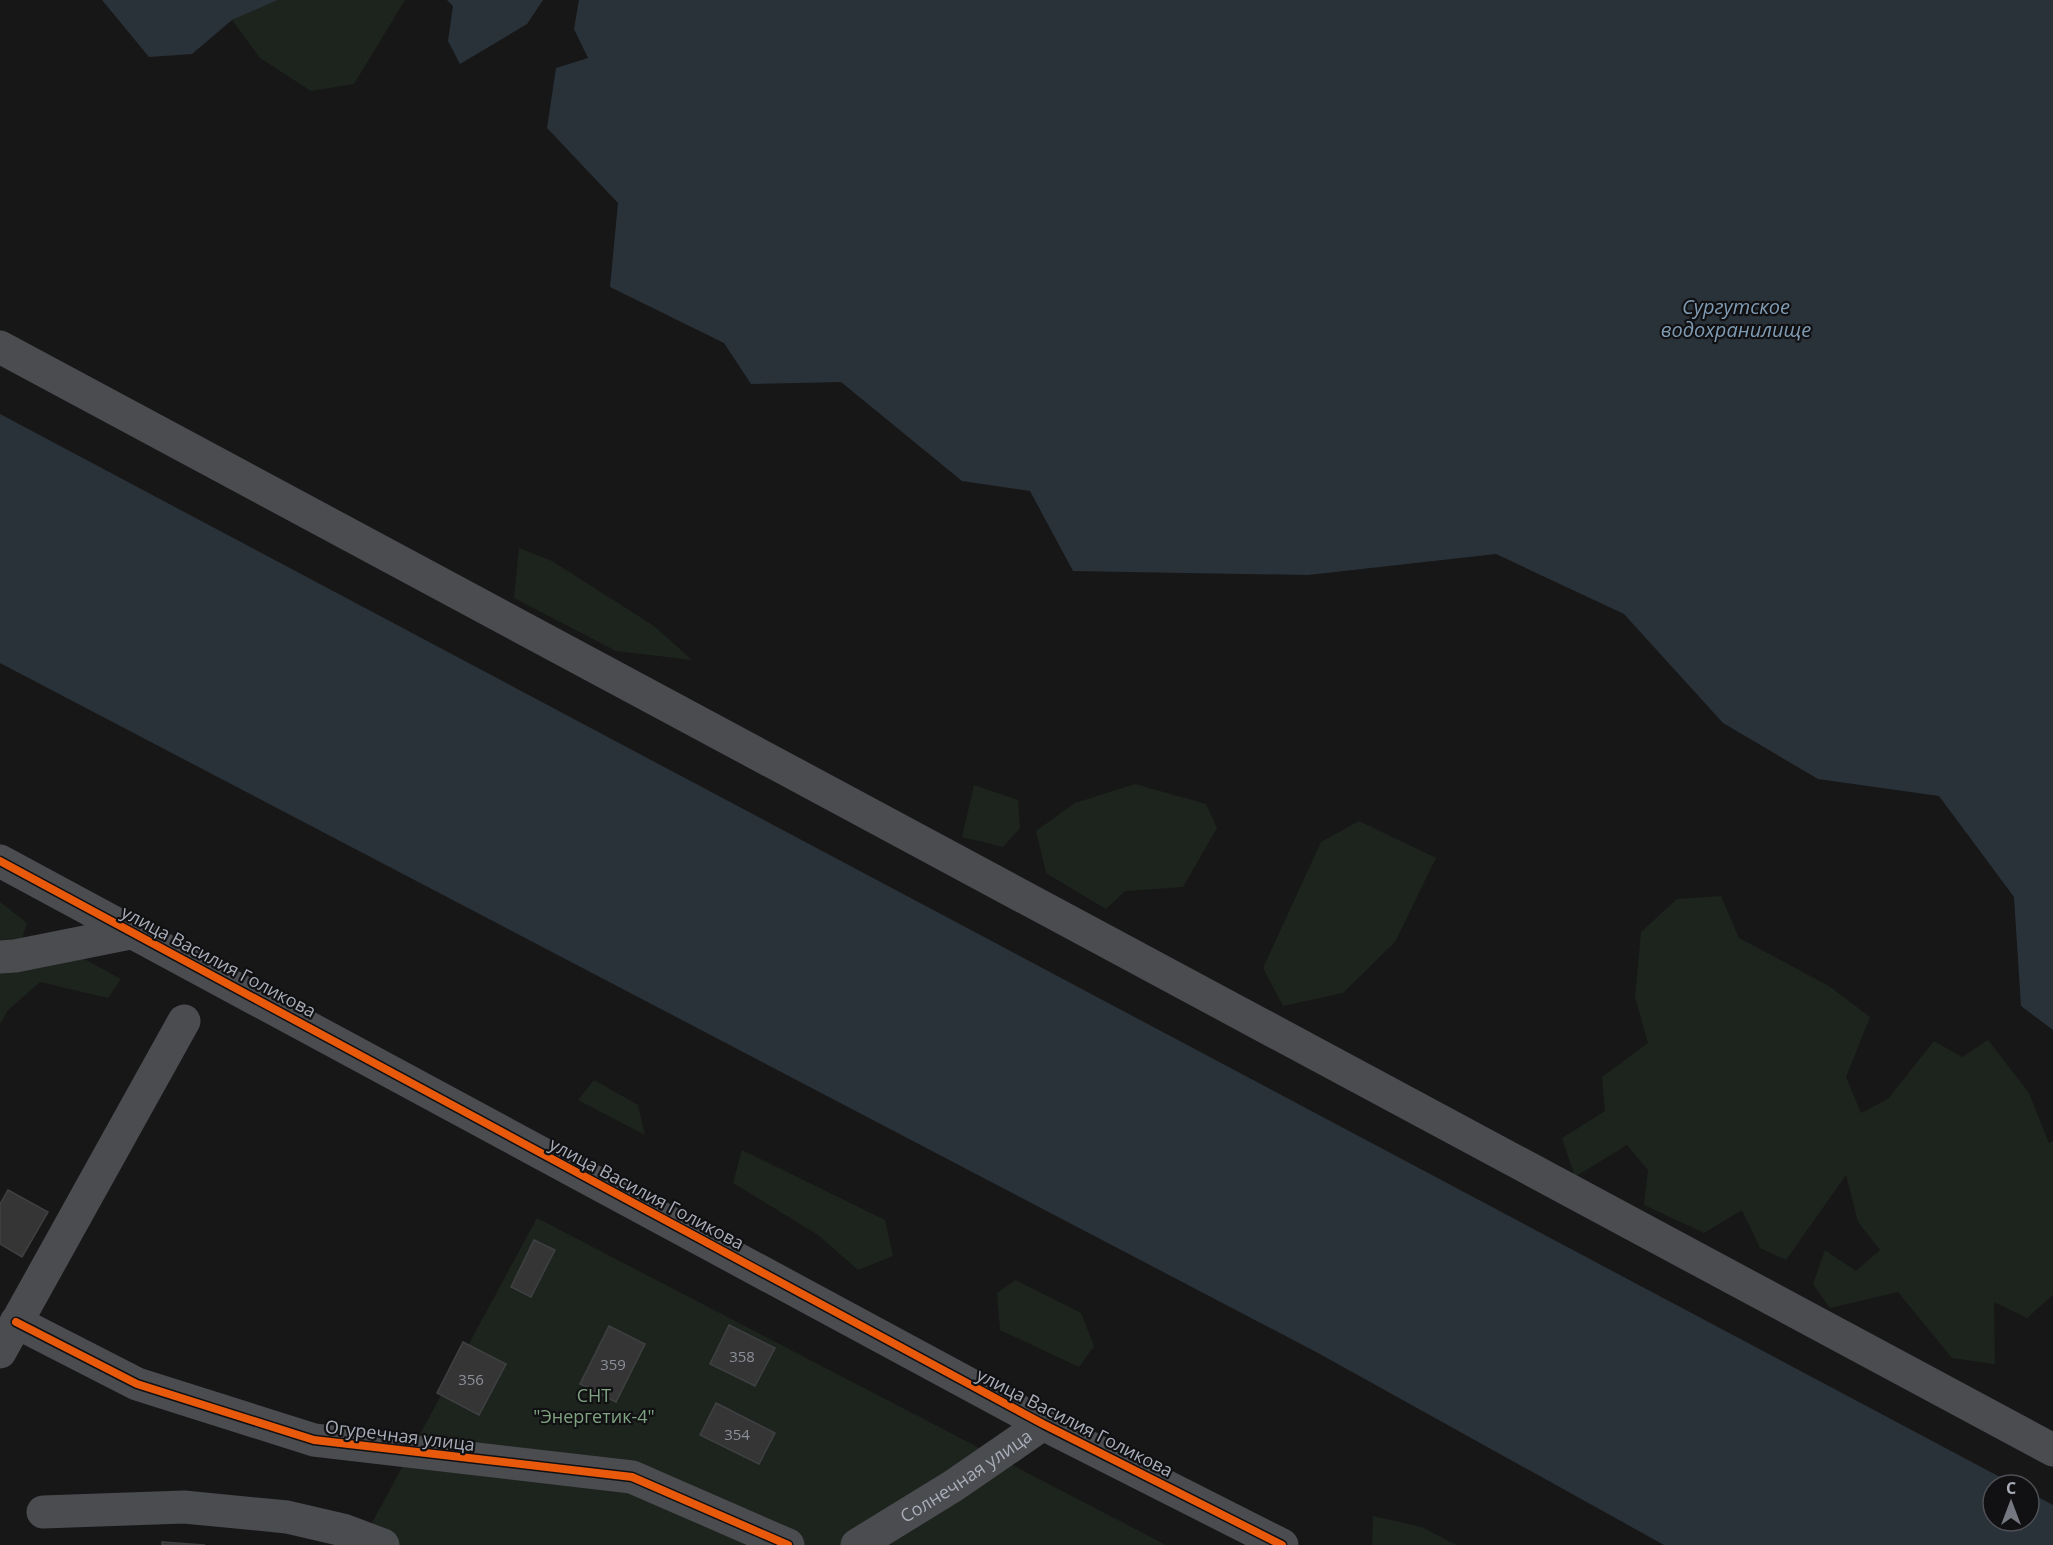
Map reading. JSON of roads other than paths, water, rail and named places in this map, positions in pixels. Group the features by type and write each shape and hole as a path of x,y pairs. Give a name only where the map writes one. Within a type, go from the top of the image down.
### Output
{"street":[{"path":"0,347 2053,1450"},
{"name":"улица Василия Голикова","path":"0,861 1043,1424 1282,1545"},
{"path":"0,957 135,932"},
{"path":"0,1352 184,1021"},
{"name":"Огуречная улица","path":"16,1322 137,1383 314,1440 632,1477 788,1545"},
{"name":"Солнечная улица","path":"856,1545 953,1486 1043,1424"},
{"path":"43,1512 184,1507 287,1517 343,1530 383,1545"}],"water":[{"path":"102,0 278,0 232,20 192,54 149,57"},
{"path":"447,0 543,0 527,24 460,64 448,41 453,6"},
{"name":"Сургутское водохранилище","path":"579,0 2053,0 2053,1030 2021,1006 2014,897 1939,796 1818,779 1723,723 1624,614 1496,554 1308,575 1073,571 1030,491 962,481 841,382 751,384 724,343 610,287 618,203 547,128 556,68 588,58 574,29"},
{"path":"0,414 1992,1473 1981,1473 1981,1533 2041,1533 2041,1498 2053,1505 2053,1545 1664,1545 1318,1353 0,663"}],"park label":[{"name":"СНТ \"Энергетик-4\"","path":"594,1405"}]}
